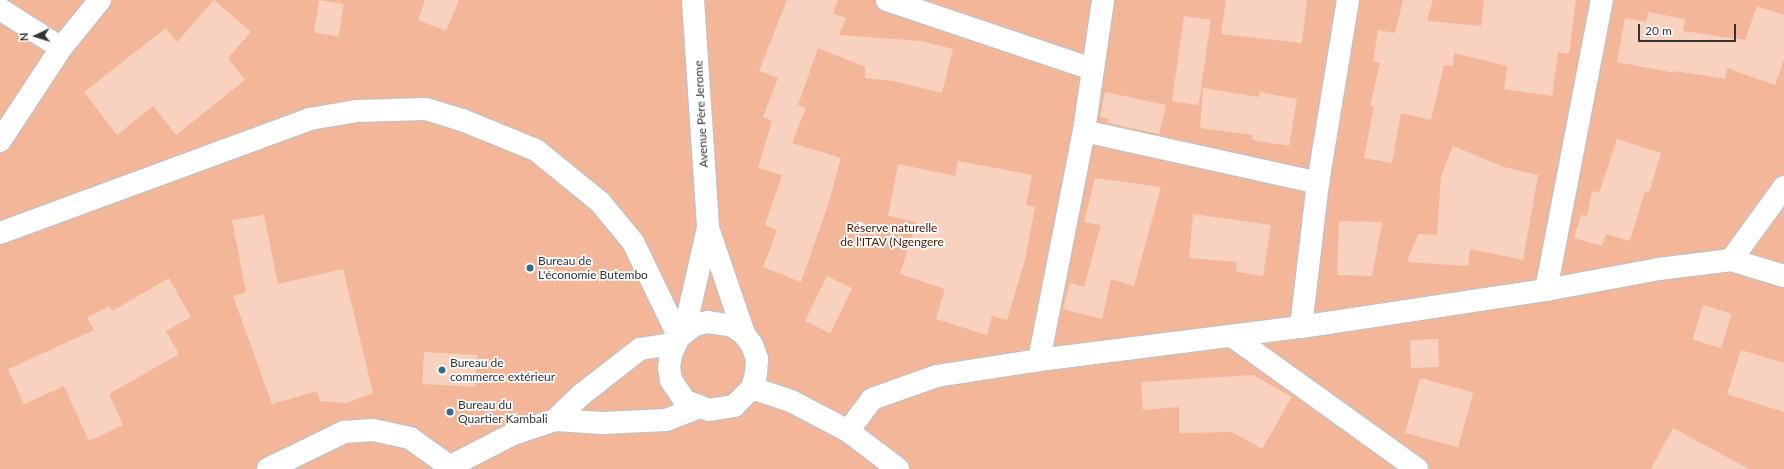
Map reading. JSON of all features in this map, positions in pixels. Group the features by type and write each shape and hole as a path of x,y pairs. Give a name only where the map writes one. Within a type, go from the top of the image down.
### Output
{"street":[{"path":"0,141 61,48 100,0"},
{"name":"Avenue Père Jerome","path":"693,0 708,228"},
{"path":"886,0 1092,69"},
{"path":"1038,360 1084,131 1103,0"},
{"path":"1301,327 1318,183 1348,0"},
{"path":"1546,290 1602,0"},
{"path":"0,9 61,48"},
{"path":"0,233 310,119 357,111 426,109 462,120 536,150 600,202 633,242 679,338"},
{"path":"1084,131 1318,183"},
{"path":"1731,260 1784,186"},
{"path":"708,228 744,334 752,345 757,359 756,374 752,388 744,398 728,408 709,410 697,408 685,401 671,380 669,367 679,338 708,228"},
{"path":"848,431 872,399 937,376 1038,360 1301,327 1546,290 1659,269 1731,260 1784,276"},
{"path":"555,420 581,395 640,349 679,338 695,325 708,322 733,326 744,334"},
{"path":"1232,336 1417,469"},
{"path":"752,388 790,401 848,431 898,469"},
{"path":"268,469 344,432 373,430 410,438 447,468 513,434 555,420 602,423 658,421 697,408"}],"green space":[{"name":"Réserve naturelle de l'ITAV (Ngengere","path":"0,0 1784,0 1784,469 0,469"}],"building":[{"path":"214,0 251,32 228,58 245,80 176,135 153,106 117,135 84,92 166,28 177,42"},
{"path":"319,0 344,4 339,37 314,33"},
{"path":"425,0 459,0 446,31 418,20"},
{"path":"787,0 838,0 833,13 846,18 839,35 921,41 953,49 942,93 893,81 865,78 865,67 818,48 798,105 806,108 792,143 841,158 828,205 801,282 763,267 777,230 765,225 782,175 758,168 772,121 763,117 778,78 759,71"},
{"path":"1226,0 1307,0 1302,43 1221,34"},
{"path":"1403,0 1433,0 1427,21 1481,26 1484,0 1576,0 1569,54 1558,52 1552,96 1504,89 1507,66 1454,53 1453,66 1444,65 1431,120 1401,113 1392,163 1364,158 1374,107 1370,106 1380,63 1373,62 1378,30 1395,33"},
{"path":"1757,6 1784,15 1784,59 1775,85 1727,68 1725,79 1675,71 1675,73 1617,62 1625,18 1646,22 1648,12 1685,19 1683,31 1745,40"},
{"path":"1184,16 1211,20 1199,105 1172,101"},
{"path":"1203,88 1259,97 1260,92 1297,99 1289,146 1252,140 1253,135 1200,128"},
{"path":"1105,92 1166,105 1159,134 1108,123 1109,119 1100,117"},
{"path":"1617,139 1661,153 1649,192 1645,191 1630,241 1606,234 1602,246 1574,238 1581,215 1587,216 1592,191 1599,193"},
{"path":"1453,146 1504,167 1538,175 1523,260 1470,249 1468,266 1407,262 1418,234 1437,235 1441,176"},
{"path":"958,161 1032,175 1026,205 1035,207 1025,260 1007,320 992,316 987,335 936,319 945,289 900,274 916,222 888,216 898,164 955,176"},
{"path":"1095,178 1161,187 1134,286 1111,279 1102,319 1063,309 1070,283 1084,287 1101,225 1084,222"},
{"path":"1193,214 1271,225 1263,276 1236,272 1237,262 1189,258"},
{"path":"264,215 278,284 343,269 373,393 347,403 320,401 317,391 272,404 233,296 246,292 232,220"},
{"path":"1339,221 1382,222 1372,276 1337,275"},
{"path":"827,276 852,288 830,333 805,321"},
{"path":"169,278 191,317 166,331 179,354 109,394 123,425 89,441 64,386 24,404 8,369 94,330 87,318 109,306 112,311"},
{"path":"1703,305 1732,314 1721,348 1692,339"},
{"path":"1438,339 1439,367 1411,368 1410,340"},
{"path":"1741,350 1784,363 1784,412 1727,394"},
{"path":"424,352 477,355 475,387 422,384"},
{"path":"1253,375 1292,397 1262,449 1232,432 1179,433 1179,407 1143,410 1141,382"},
{"path":"1420,378 1473,392 1458,447 1405,433"},
{"path":"1673,428 1749,469 1651,469"}],"place":[{"name":"Bureau de L'économie Butembo","path":"530,268"},
{"name":"Bureau de commerce extérieur","path":"442,370"},
{"name":"Bureau du Quartier Kambali","path":"450,412"}]}
